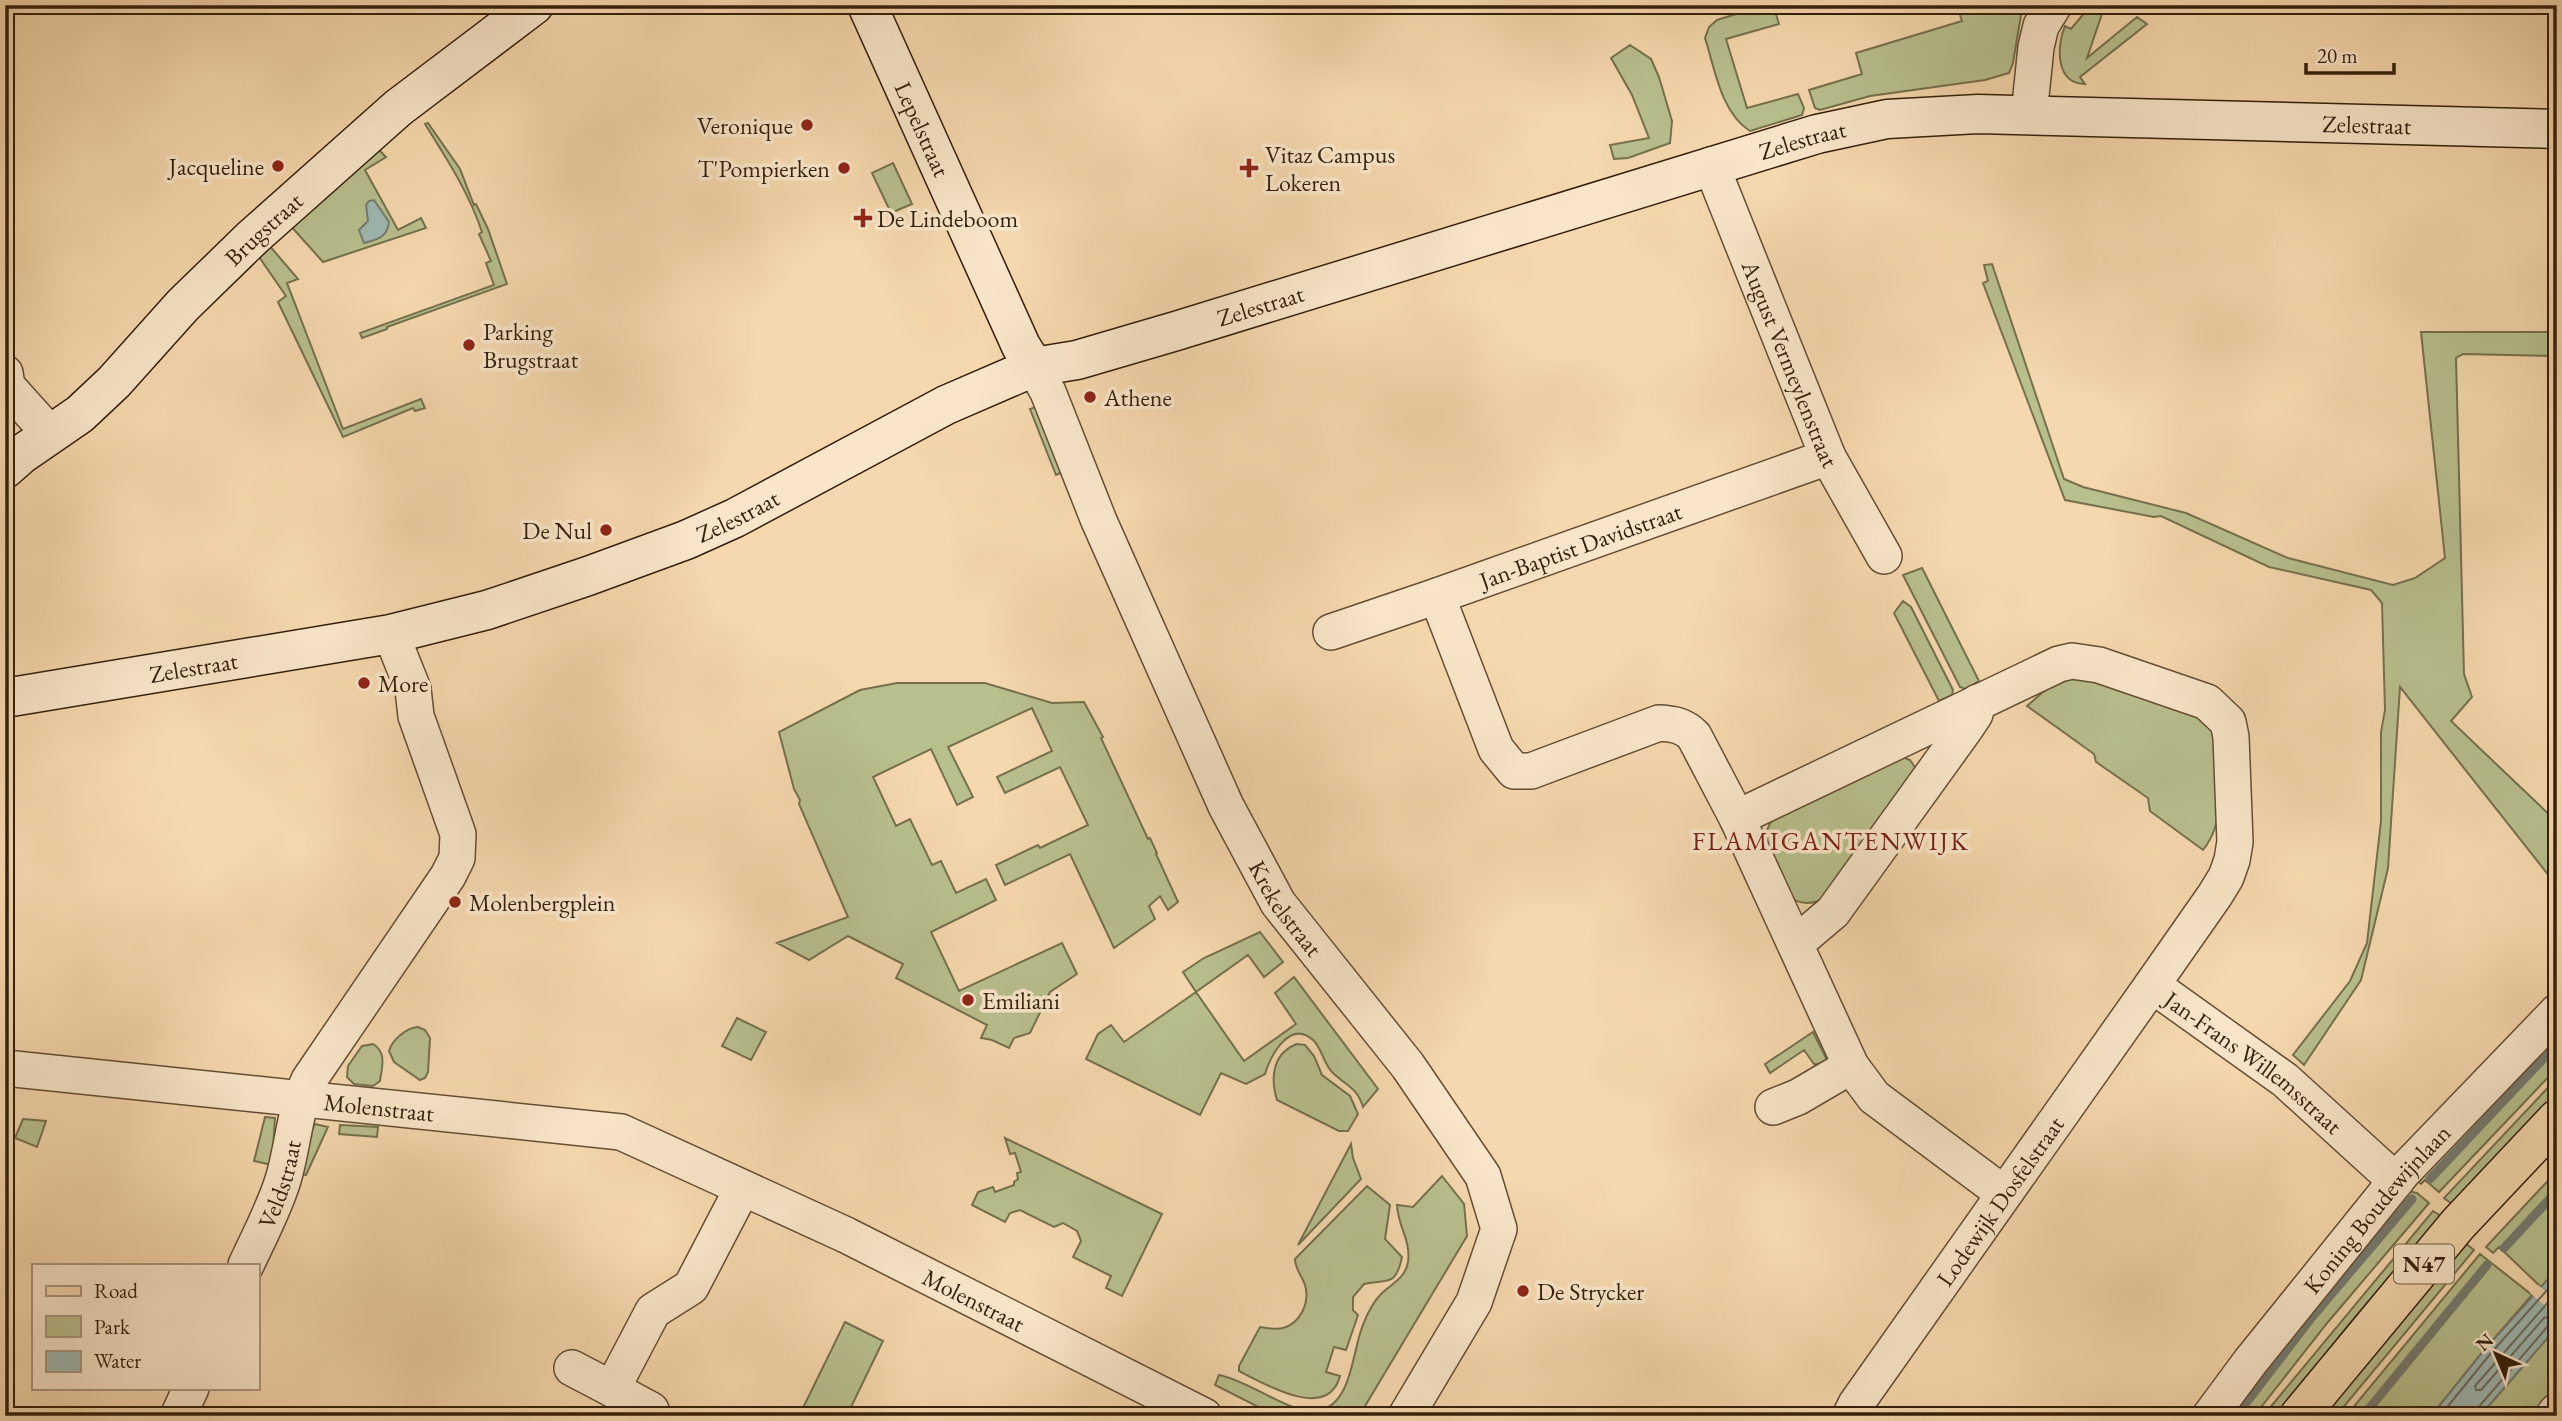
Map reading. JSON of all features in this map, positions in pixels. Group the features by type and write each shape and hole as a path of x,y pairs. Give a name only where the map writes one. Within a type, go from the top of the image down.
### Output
{"main road":[{"name":"N47","path":"2299,1416 2458,1224 2557,1119"}],"street":[{"name":"Brugstraat","path":"5,469 80,414 217,272 382,122 534,5"},
{"name":"Lepelstraat","path":"867,5 1021,346 1034,367"},
{"path":"2029,115 2038,36 2054,5"},
{"name":"Zelestraat","path":"5,698 391,635 486,610 686,540 735,518 946,405 1034,367 1077,360 1176,331 1796,139 1887,119 1978,114 2557,129"},
{"name":"August Vermeylenstraat","path":"1710,165 1828,457 1884,556"},
{"name":"Krekelstraat","path":"1034,367 1048,392 1099,521 1226,806 1279,903 1408,1066 1483,1176 1499,1229 1474,1302 1406,1416"},
{"path":"5,373 6,386 51,435"},
{"name":"Jan-Baptist Davidstraat","path":"1331,632 1828,457"},
{"path":"1437,596 1496,749 1514,771 1531,771 1659,723 1686,728 1694,736 1737,818 1851,1066 1874,1097 2003,1193"},
{"path":"300,1100 328,1050 448,876 457,858 458,834 416,716 413,689 391,635"},
{"name":"Jan-Frans Willemsstraat","path":"1737,818 2059,664 2086,662 2153,681 2207,702 2228,722 2231,737 2235,842 2232,860 2226,877 2152,985 2285,1080 2396,1181"},
{"path":"1795,940 1807,934 1833,912 1970,722 1978,702"},
{"path":"1906,737 1936,769"},
{"name":"Lodewijk Dosfelstraat","path":"1850,1416 2003,1193 2152,985"},
{"name":"Koning Boudewijnlaan","path":"2210,1416 2250,1362 2396,1181 2557,1012"},
{"path":"1773,1107 1798,1097 1851,1066"},
{"name":"Molenstraat","path":"5,1068 621,1132 846,1235 1204,1416"},
{"name":"Veldstraat","path":"246,1264 284,1177 300,1100"},
{"path":"612,1389 653,1311 691,1287 742,1189"},
{"path":"572,1368 651,1410"},
{"path":"178,1416 190,1390"},
{"path":"2553,1416 2557,1411"}],"green space":[{"path":"1773,5 1779,24 1726,39 1747,108 1798,94 1804,108 1802,115 1750,131 1740,123 1726,102 1705,38 1709,27 1717,20"},
{"path":"1970,5 2020,5 2026,9 2021,15 2009,73 1985,80 1870,96 1820,110 1815,108 1809,90 1862,74 1856,53 1962,21 1958,9"},
{"path":"2091,5 2105,5 2087,58 2137,17 2147,24 2080,77 2085,84 2068,78 2061,63 2060,44 2065,26 2071,29"},
{"path":"1630,45 1651,59 1659,77 1672,121 1670,143 1628,158 1614,159 1610,145 1649,138 1632,95 1611,58"},
{"path":"428,123 460,169 474,205 476,204 488,229 507,284 362,338 360,333 494,285 486,263 491,261 479,234 482,232 477,218 457,176 425,124"},
{"path":"379,150 386,157 365,170 398,230 421,218 426,228 323,262 289,224"},
{"path":"893,163 912,204 891,213 872,173"},
{"path":"268,244 298,279 287,283 343,429 421,399 425,408 415,411 413,408 343,437 278,302 286,296 257,254"},
{"path":"1992,264 2064,479 2083,487 2186,513 2288,558 2393,585 2415,578 2445,558 2421,332 2557,332 2557,356 2463,354 2456,358 2464,674 2472,697 2451,721 2557,822 2557,886 2400,687 2388,868 2361,980 2304,1065 2293,1055 2350,981 2367,943 2381,821 2381,732 2385,710 2382,603 2371,590 2269,567 2161,516 2154,517 2065,500 1983,283 1988,281 1984,265"},
{"path":"1040,405 1065,471 1056,475 1030,409"},
{"path":"1922,568 1979,681 1965,689 1960,687 1903,575"},
{"path":"1903,601 1911,607 1953,690 1952,695 1939,701 1894,613"},
{"path":"2070,674 2188,704 2213,724 2220,806 2212,836 2203,850 2150,811 2148,798 2096,762 2094,754 2027,706 2060,677"},
{"path":"897,683 985,683 1052,703 1084,702 1103,737 1101,738 1178,902 1168,910 1160,896 1149,906 1155,919 1114,948 1070,854 1005,885 996,865 1088,825 1060,767 1005,793 997,777 1052,751 1032,708 948,747 973,797 957,805 931,749 873,777 896,826 910,819 932,865 941,861 956,893 986,879 996,900 931,932 959,991 1062,943 1077,974 1050,992 1030,1033 1014,1038 1009,1048 981,1038 987,1025 896,978 903,964 848,936 809,960 777,943 848,917 799,804 779,732 860,690"},
{"path":"1900,756 1910,760 1916,769 1825,899 1810,903 1798,902 1789,896 1776,876 1764,837 1770,823 1781,813"},
{"path":"1260,932 1283,962 1264,977 1248,955 1196,992 1183,972 1204,958"},
{"path":"1294,977 1378,1089 1363,1107 1354,1091 1329,1068 1316,1043 1305,1035 1296,1034 1282,1042 1271,1058 1265,1074 1246,1084 1221,1073 1200,1115 1086,1059 1098,1034 1111,1025 1124,1042 1196,992 1244,1061 1296,1024 1275,993"},
{"path":"737,1018 766,1032 751,1060 722,1046"},
{"path":"418,1027 425,1030 430,1038 428,1072 425,1078 420,1080 394,1062 389,1051 400,1035"},
{"path":"1813,1032 1829,1064 1814,1064 1804,1050 1770,1073 1765,1064"},
{"path":"2557,1033 2557,1068 2439,1192 2425,1180 2421,1184 2416,1180"},
{"path":"373,1044 382,1056 380,1081 373,1086 354,1084 347,1077 348,1066 362,1046"},
{"path":"1297,1044 1305,1045 1314,1056 1322,1075 1350,1096 1358,1114 1348,1131 1339,1131 1277,1100 1275,1067 1283,1053"},
{"path":"2557,1078 2557,1094 2452,1204 2444,1198"},
{"path":"265,1117 275,1118 272,1165 254,1161"},
{"path":"23,1119 46,1121 37,1147 15,1138"},
{"path":"315,1124 328,1127 306,1175 299,1173"},
{"path":"340,1125 378,1127 377,1137 339,1134"},
{"path":"1005,1138 1162,1214 1122,1296 1106,1288 1111,1276 1073,1257 1081,1241 1077,1231 1063,1223 1054,1227 1020,1210 1010,1213 1005,1222 972,1205 978,1192 993,1187 995,1192 1014,1185 1018,1179 1017,1173 1021,1172 1015,1153 1010,1154"},
{"path":"1351,1144 1361,1179 1298,1245"},
{"path":"2557,1171 2557,1269 2541,1287 2499,1247 2493,1253 2486,1247"},
{"path":"1442,1176 1464,1204 1467,1236 1359,1416 1276,1416 1215,1385 1219,1375 1243,1383 1296,1408 1318,1411 1330,1406 1345,1387 1359,1336 1371,1308 1382,1293 1402,1276 1407,1267 1408,1247 1397,1205 1413,1207"},
{"path":"1367,1186 1390,1205 1385,1239 1402,1257 1393,1278 1364,1284 1353,1297 1353,1310 1358,1315 1346,1350 1334,1347 1326,1372 1340,1376 1333,1389 1323,1396 1296,1396 1239,1371 1239,1366 1260,1327 1283,1328 1299,1317 1305,1305 1306,1292 1295,1259"},
{"path":"2407,1191 2417,1193 2429,1203 2328,1322 2254,1416 2223,1416"},
{"path":"2433,1211 2441,1216 2276,1416 2263,1416"},
{"path":"2465,1243 2474,1250 2336,1416 2324,1416 2373,1353"},
{"path":"2480,1254 2532,1295 2431,1416 2346,1416"},
{"path":"845,1322 883,1341 851,1407 855,1416 799,1416"},
{"path":"2557,1327 2557,1386 2532,1416 2480,1416"}],"water":[{"path":"374,200 389,222 388,227 381,237 364,243 359,230 368,221 366,205"},
{"path":"2557,1269 2557,1327 2480,1416 2431,1416 2485,1349"}],"pier":[{"path":"2538,1285 2557,1301 2557,1316 2530,1293"}],"waterway":[{"path":"2430,1179 2557,1044"},
{"path":"2504,1248 2557,1191"},
{"path":"2236,1416 2312,1317 2412,1199"},
{"path":"2363,1416 2487,1265"}],"place":[{"name":"Veronique","path":"807,125"},
{"name":"Jacqueline","path":"278,166"},
{"name":"T'Pompierken","path":"844,168"},
{"name":"Vitaz Campus Lokeren","path":"1249,168"},
{"name":"De Lindeboom","path":"863,218"},
{"name":"Parking Brugstraat","path":"469,345"},
{"name":"Athene","path":"1090,397"},
{"name":"De Nul","path":"606,530"},
{"name":"More","path":"364,683"},
{"name":"Molenbergplein","path":"455,902"},
{"name":"Emiliani","path":"968,1000"},
{"name":"De Strycker","path":"1523,1291"}],"district":[{"name":"FLAMIGANTENWIJK","path":"1831,841"}]}
